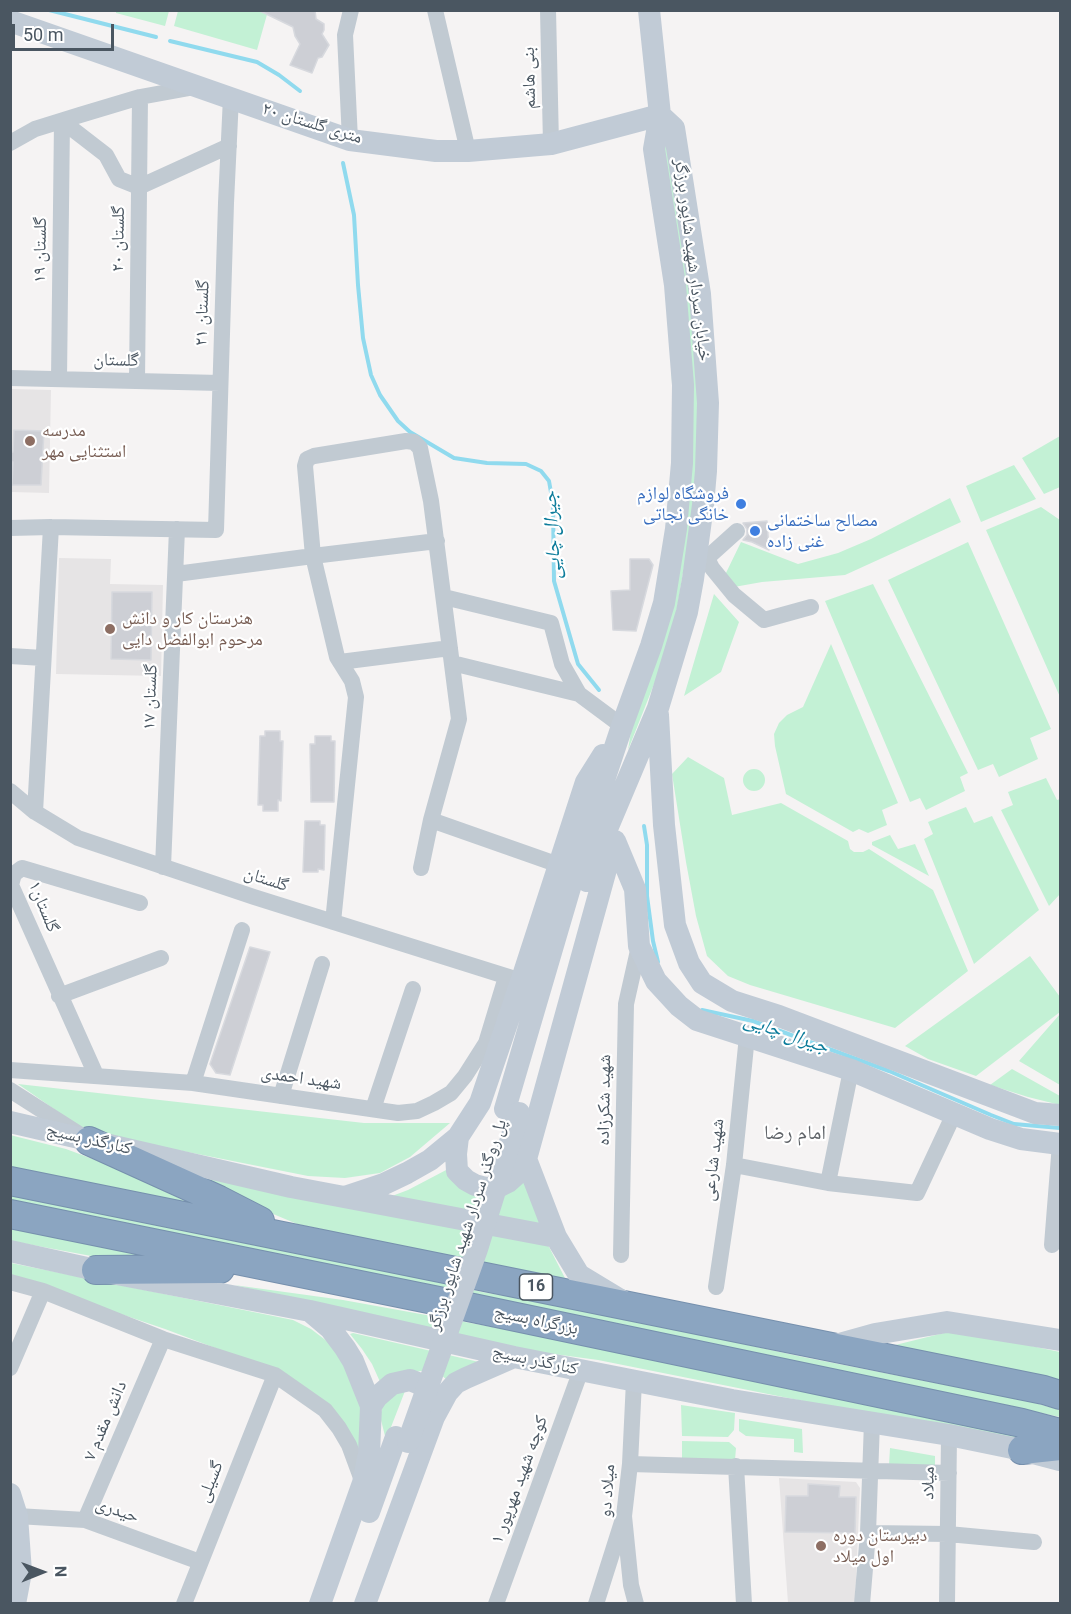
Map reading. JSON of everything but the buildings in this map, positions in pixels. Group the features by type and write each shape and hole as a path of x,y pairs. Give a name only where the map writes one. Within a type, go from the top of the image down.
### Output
{"highway":[{"path":"89,1140 219,1200 294,1238"},
{"name":"بزرگراه بسیج","path":"10,1181 1060,1395"},
{"name":"بزرگراه بسیج","path":"10,1214 497,1313 1022,1423 1060,1433"},
{"path":"96,1270 277,1269"},
{"path":"1022,1450 1060,1446"}],"main road":[{"name":"خیابان سردار شهید شاپور برزگر","path":"622,726 664,603 676,529 682,463 683,385 679,326 654,149 660,115 649,10"},
{"name":"۲۰ متری گلستان","path":"10,21 350,140 436,150 468,151 551,144 660,115"},
{"name":"خیابان سردار شهید شاپور برزگر","path":"635,762 658,708 701,558 706,471 708,403 705,344 696,262 674,128 660,115"},
{"path":"658,708 664,825 675,925 689,963 702,983 732,1001 779,1016 1035,1113 1060,1116"},
{"path":"590,848 622,726"},
{"path":"345,1197 384,1184 430,1160 458,1137 480,1103 514,979 559,865 586,782 622,726"},
{"path":"590,848 635,762"},
{"path":"458,1137 456,1154 458,1171 466,1180 475,1185 486,1188 498,1187 517,1174 526,1160 635,762"},
{"path":"615,841 635,890 639,946 656,981 679,1006 696,1020 851,1070 990,1129 1021,1139 1060,1144"},
{"name":"پل روگذر سردار شهید شاپور برزگر","path":"350,1604 463,1247 512,1111 590,848"},
{"name":"کنارگذر بسیج","path":"10,1122 291,1187 556,1237"},
{"path":"526,1160 556,1237 579,1275 632,1306"},
{"name":"کنارگذر بسیج","path":"10,1251 310,1311 514,1357 634,1381 732,1400 949,1435 1060,1460"},
{"path":"310,1311 330,1328 345,1348 353,1361 371,1406 369,1455 363,1483 320,1604"},
{"path":"829,1347 875,1334 947,1322 1060,1340"},
{"path":"365,1604 434,1417 447,1393 456,1383 514,1357"},
{"path":"371,1406 377,1397 392,1384 410,1380 420,1384 425,1390 431,1400 434,1417"},
{"name":"پل روگذر سردار شهید شاپور برزگر","path":"335,1604 402,1440"},
{"path":"10,1494 21,1572 15,1604"}],"street":[{"path":"350,140 345,35 351,10"},
{"path":"435,10 468,151"},
{"name":"بنی هاشم","path":"548,10 551,144"},
{"path":"10,143 35,129 99,109 140,97 199,86"},
{"name":"گلستان ۲۰","path":"137,381 140,97"},
{"name":"گلستان ۲۱","path":"177,529 216,530 231,97"},
{"path":"62,121 106,155 119,179 139,187 229,146"},
{"name":"گلستان ۱۹","path":"59,379 62,121"},
{"name":"گلستان","path":"10,378 220,383"},
{"path":"333,922 356,697 352,681 337,657 313,556 305,466 308,459 314,456 406,441 414,442 420,448 431,501 459,719 431,820 421,868"},
{"path":"35,812 51,527"},
{"path":"10,528 177,529"},
{"name":"گلستان ۱۷","path":"163,867 177,529"},
{"path":"737,531 701,558 734,596 764,620 811,607"},
{"path":"176,574 437,541"},
{"path":"444,597 551,623 562,664 579,694"},
{"path":"10,656 43,658"},
{"path":"340,662 451,656 579,694 622,726"},
{"name":"گلستان","path":"10,792 35,812 78,838 514,979"},
{"path":"431,820 559,865"},
{"name":"گلستان۱","path":"96,1075 11,885 14,874 22,868 140,903"},
{"path":"193,1083 242,930"},
{"name":"شهید شکرزاده","path":"621,1255 626,1004 639,946"},
{"path":"59,996 160,958"},
{"path":"281,1096 322,963"},
{"name":"شهید احمدی","path":"10,1070 193,1083 373,1110 398,1113 417,1111 451,1093 465,1076 486,1043 514,979"},
{"path":"373,1110 413,989"},
{"name":"شهید شارعی","path":"716,1287 734,1165 747,1036"},
{"path":"828,1183 851,1070"},
{"path":"10,1090 89,1140"},
{"path":"734,1165 828,1183 918,1193 954,1114"},
{"path":"1052,1245 1060,1144"},
{"path":"10,1282 43,1291 163,1339 275,1375 325,1410 349,1445 363,1483"},
{"path":"10,1368 43,1291"},
{"name":"دانش مقدم ۷","path":"85,1520 163,1339"},
{"name":"کوچه شهید مهرپور ۱","path":"496,1604 581,1370"},
{"name":"گسیلی","path":"184,1604 275,1375"},
{"name":"میلاد دو","path":"634,1381 630,1464 624,1516 631,1585 636,1604"},
{"path":"862,1604 868,1533 872,1422"},
{"name":"میلاد","path":"947,1604 949,1435"},
{"path":"630,1464 949,1473"},
{"path":"736,1467 744,1604"},
{"path":"596,1604 624,1516"},
{"name":"حیدری","path":"16,1526 85,1520 200,1562"},
{"path":"868,1533 948,1534 1034,1542"}],"shaded area":[{"name":"مدرسه استثنایی مهر","path":"11,389 51,390 49,493 11,492"},
{"name":"هنرستان کار و دانش مرحوم ابوالفضل دایی","path":"59,558 111,559 110,584 163,585 161,676 56,674"},
{"name":"دبیرستان دوره اول میلاد","path":"779,1478 856,1482 860,1488 855,1603 788,1603"}],"green space":[{"path":"116,10 169,11 165,26 116,13"},
{"path":"178,11 268,11 257,50 174,26"},
{"path":"666,143 698,349 697,490 675,620 662,664 628,750 633,719 680,554 661,149"},
{"path":"1060,436 1060,487 1044,494 1022,458"},
{"path":"1014,465 1036,499 981,522 966,486"},
{"path":"950,498 961,522 845,575 762,582 734,587 725,575 741,542 798,564 838,553 871,539"},
{"path":"1041,507 1060,520 1060,697 986,530"},
{"path":"968,542 1051,729 1030,738 1038,759 999,777 993,764 978,770 888,580"},
{"path":"873,584 968,773 960,777 965,791 926,810 920,798 910,802 825,601"},
{"path":"714,594 739,622 721,672 684,696"},
{"path":"831,644 898,803 882,810 887,825 868,833 859,829 853,832 786,794 775,746 774,734 779,723 787,715 803,707"},
{"path":"688,757 724,778 732,815 781,803 848,841 850,849 854,852 869,849 933,890 968,971 895,1028 750,985 728,976 707,956 696,916 686,862 672,774"},
{"path":"754,769 762,772 765,780 762,788 754,791 746,788 743,780 746,772"},
{"path":"1046,778 1057,800 1060,799 1060,894 1049,906 1001,810 1013,805 1008,792"},
{"path":"966,807 974,823 992,816 1039,910 974,964 924,839 933,834 928,822"},
{"path":"890,835 898,849 915,844 929,876 872,845 872,842"},
{"path":"1030,956 1060,997 1060,1012 976,1076 928,1059 905,1046"},
{"path":"1060,1014 1060,1085 1019,1061"},
{"path":"1012,1069 1060,1096 1060,1105 990,1085"},
{"path":"18,1084 364,1123 450,1123 410,1157 380,1173 345,1178 308,1176 87,1132"},
{"path":"10,1135 66,1149 117,1168 197,1207 11,1171"},
{"path":"159,1166 548,1245 567,1282 297,1224"},
{"path":"448,1169 452,1176 524,1182 542,1227 392,1196"},
{"path":"11,1195 258,1246 361,1264 482,1292 578,1308 803,1357 1028,1401 1060,1410 1060,1417 11,1201"},
{"path":"11,1226 193,1262 134,1264 11,1241"},
{"path":"11,1263 293,1320 311,1329 332,1345 362,1407 363,1465 352,1439 247,1360 165,1329 11,1277"},
{"path":"234,1285 343,1300 570,1341 1037,1438 1003,1441 598,1360 495,1346"},
{"path":"956,1330 1060,1352 1060,1388 879,1349"},
{"path":"350,1334 479,1362 451,1383 436,1371 421,1371 409,1373 381,1384 372,1364"},
{"path":"405,1391 386,1440 380,1416 384,1401 395,1392"},
{"path":"681,1405 735,1413 734,1430 728,1437 682,1436"},
{"path":"739,1419 802,1429 803,1453 794,1452 794,1439 746,1436 739,1431"},
{"path":"682,1441 729,1442 736,1448 735,1460 682,1458"},
{"path":"890,1448 935,1456 935,1467 889,1465"}],"waterway":[{"name":"جیرال چایی","path":"49,10 156,37"},
{"name":"جیرال چایی","path":"170,41 257,62 300,91"},
{"name":"جیرال چایی","path":"343,163 354,215 363,338 371,375 380,395 398,421 410,432 454,458 487,463 526,464 541,471 549,481 553,504 554,581 578,664 599,690"},
{"name":"جیرال چایی","path":"644,826 647,845 647,896 658,962"},
{"name":"جیرال چایی","path":"702,1010 753,1021 889,1071 1014,1124 1060,1128"}],"place":[{"name":"مدرسه استثنایی مهر","path":"30,441"},
{"name":"فروشگاه لوازم خانگی نجاتی","path":"741,504"},
{"name":"مصالح ساختمانی غنی زاده","path":"755,531"},
{"name":"هنرستان کار و دانش مرحوم ابوالفضل دایی","path":"110,629"},
{"name":"دبیرستان دوره اول میلاد","path":"821,1546"}],"district":[{"name":"امام رضا","path":"795,1134"}]}
